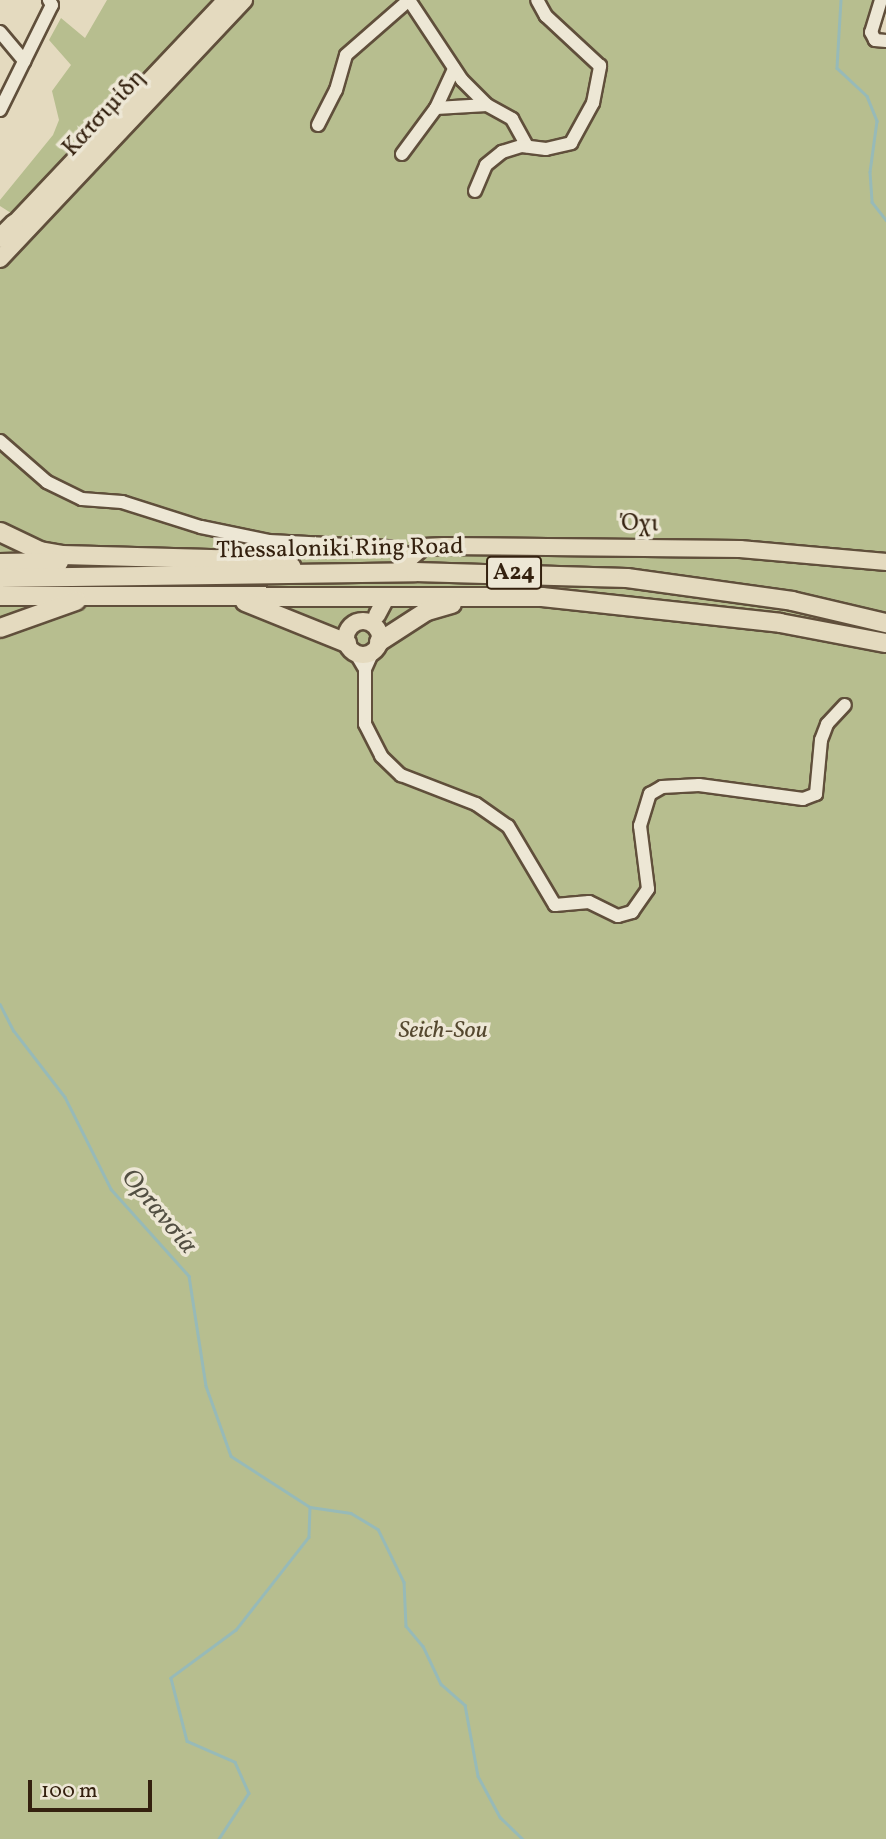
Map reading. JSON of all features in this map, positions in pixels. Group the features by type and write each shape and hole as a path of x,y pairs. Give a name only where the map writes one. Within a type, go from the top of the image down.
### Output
{"highway":[{"path":"0,239 14,224"},
{"path":"0,532 40,551 97,558"},
{"path":"0,563 97,558 272,563 312,573"},
{"name":"Thessaloniki Ring Road","path":"0,578 312,573 505,573 627,578 715,589 886,623"},
{"path":"715,589 750,587 886,610"},
{"name":"Thessaloniki Ring Road","path":"0,596 542,597 780,623 886,643"},
{"path":"0,628 92,596"},
{"path":"232,597 369,633 427,611 472,598"}],"main road":[{"name":"Κατσιμίδη","path":"14,224 226,0"},
{"name":"Κατσιμίδη","path":"0,259 244,0"},
{"name":"Όχι","path":"406,560 423,547 444,546 740,549 886,562"}],"street":[{"path":"318,125 336,90 346,55 409,0 454,69 486,105 512,119 527,146"},
{"path":"475,191 492,159 527,146 559,148 576,138 590,110 600,66 546,16 537,0"},
{"path":"880,40 871,27 881,0"},
{"path":"0,110 50,2"},
{"path":"0,32 24,61"},
{"path":"402,154 436,108 454,69"},
{"path":"436,108 486,105"},
{"path":"0,441 64,492 122,502 201,527 269,541 388,547 406,560"},
{"path":"269,541 272,563"},
{"path":"369,633 365,668 365,724 381,756 401,775 476,804 508,826 555,905 589,902 618,916 632,912 648,889 640,826 650,794 662,786 699,785 803,799 816,794 821,740 827,724 845,705"}],"green space":[{"name":"Seich-Sou","path":"107,0 875,0 864,31 886,46 886,1839 0,1839 0,225 11,213 0,206 0,200 53,135 59,120 52,91 71,65 49,40 61,18 85,38"}],"waterway":[{"path":"841,0 837,68 867,96 877,121 870,172 872,202 886,220"},
{"name":"Ορτανσία","path":"0,1004 14,1031 65,1097 111,1189 189,1276 206,1386 231,1456 310,1507 309,1537 236,1630 171,1678 187,1741 235,1762 249,1793 219,1839"},
{"name":"Ορτανσία","path":"310,1507 351,1513 378,1529 404,1582 406,1626 423,1646 441,1684 465,1705 478,1776 500,1817 523,1839"}]}
